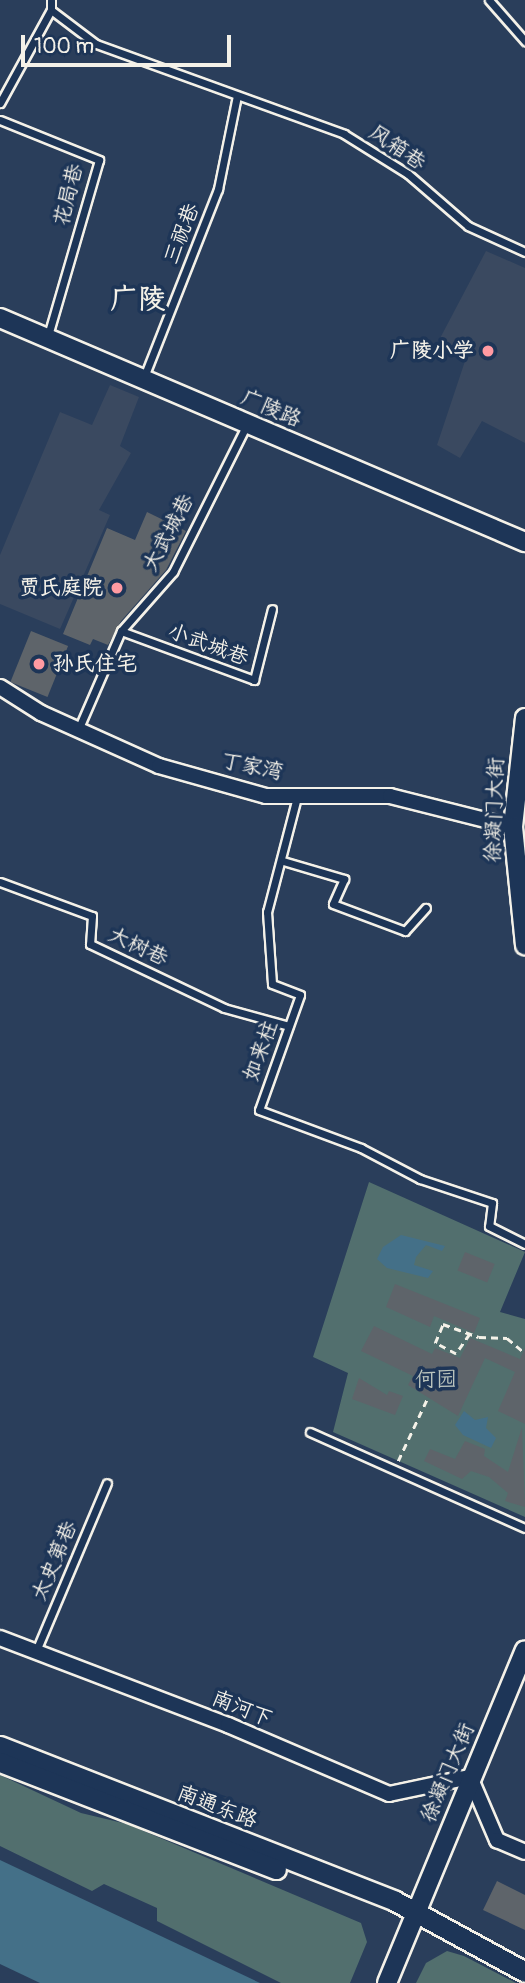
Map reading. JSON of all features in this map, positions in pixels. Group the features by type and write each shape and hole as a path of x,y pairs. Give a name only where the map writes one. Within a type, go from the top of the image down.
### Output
{"main road":[{"name":"南通东路","path":"0,1746 395,1901 415,1915 525,1972"},
{"name":"南通东路","path":"0,1762 341,1894 415,1915"}],"street":[{"name":"广陵路","path":"0,318 525,542"},
{"name":"丁家湾","path":"0,687 78,730 159,766 266,796 390,796 521,830"},
{"name":"徐凝门大街","path":"525,718 521,774 525,946"},
{"name":"南河下","path":"0,1638 389,1794 470,1777"},
{"name":"徐凝门大街","path":"387,1983 470,1777 525,1650"},
{"path":"470,1777 498,1840 525,1852"}],"lane":[{"path":"0,103 51,10 51,0"},
{"path":"490,0 525,41"},
{"name":"风箱巷","path":"51,10 96,44 344,134 408,174 468,226 525,252"},
{"name":"三祝巷","path":"143,379 218,189 237,96"},
{"name":"花局巷","path":"0,120 99,160 48,338"},
{"name":"大武城巷","path":"78,730 121,631 173,572 247,424"},
{"name":"小武城巷","path":"121,631 254,680 272,609"},
{"name":"如来柱","path":"298,796 283,862 267,912 272,984 300,995 259,1110 360,1148 420,1179 492,1203 489,1226 525,1244"},
{"path":"283,862 344,879 333,904 405,931 425,908"},
{"name":"大树巷","path":"0,882 92,916 90,944 224,1008 289,1026"},
{"path":"310,1432 525,1528"},
{"name":"太史第巷","path":"36,1651 107,1483"}],"path":[{"path":"470,1334 456,1354 435,1343 443,1324 470,1334 508,1338 525,1353"},
{"path":"393,1469 428,1398"}],"shaded area":[{"name":"广陵小学","path":"486,251 525,268 525,443 482,421 460,458 437,445 466,358 437,344"},
{"path":"110,385 139,397 120,446 131,453 99,510 110,515 60,629 0,604 0,555 60,412 92,425"},
{"path":"401,1235 445,1246 442,1251 426,1245 416,1257 414,1265 433,1271 428,1278 387,1268 377,1259 383,1247"},
{"path":"464,1411 475,1420 488,1417 486,1428 496,1438 491,1448 463,1435 455,1425"},
{"path":"0,1860 260,1983 40,1983 0,1964"}],"green space":[{"name":"何园","path":"369,1182 525,1252 500,1312 525,1319 525,1517 333,1432 348,1373 313,1357"},
{"path":"0,1775 81,1813 127,1824 361,1923 367,1942 350,1983 281,1983 157,1921 157,1908 104,1884 92,1891 0,1846"},
{"path":"447,1951 464,1956 516,1983 416,1983 426,1963"}],"building":[{"name":"贾氏庭院","path":"147,512 186,531 166,570 121,621 108,645 93,639 90,645 63,634 107,528 135,540"},
{"name":"孙氏住宅","path":"31,631 68,646 47,697 10,682"},
{"path":"465,1252 495,1264 487,1283 458,1271"},
{"path":"395,1284 480,1318 474,1333 434,1316 430,1327 386,1307"},
{"path":"374,1326 432,1354 435,1348 460,1358 470,1338 520,1359 525,1348 525,1424 498,1411 515,1372 485,1358 458,1416 408,1385 413,1376 361,1351"},
{"path":"359,1378 387,1395 389,1391 403,1396 395,1415 352,1399"},
{"path":"522,1427 525,1507 505,1501 508,1493 489,1477 471,1471 462,1479 424,1461 430,1449 455,1459 465,1441 485,1449 484,1456 508,1472"},
{"path":"497,1881 525,1895 525,1930 483,1910"}],"place":[{"name":"广陵小学","path":"488,351"},
{"name":"贾氏庭院","path":"117,588"},
{"name":"孙氏住宅","path":"39,664"}],"district":[{"name":"广陵","path":"138,300"}]}
